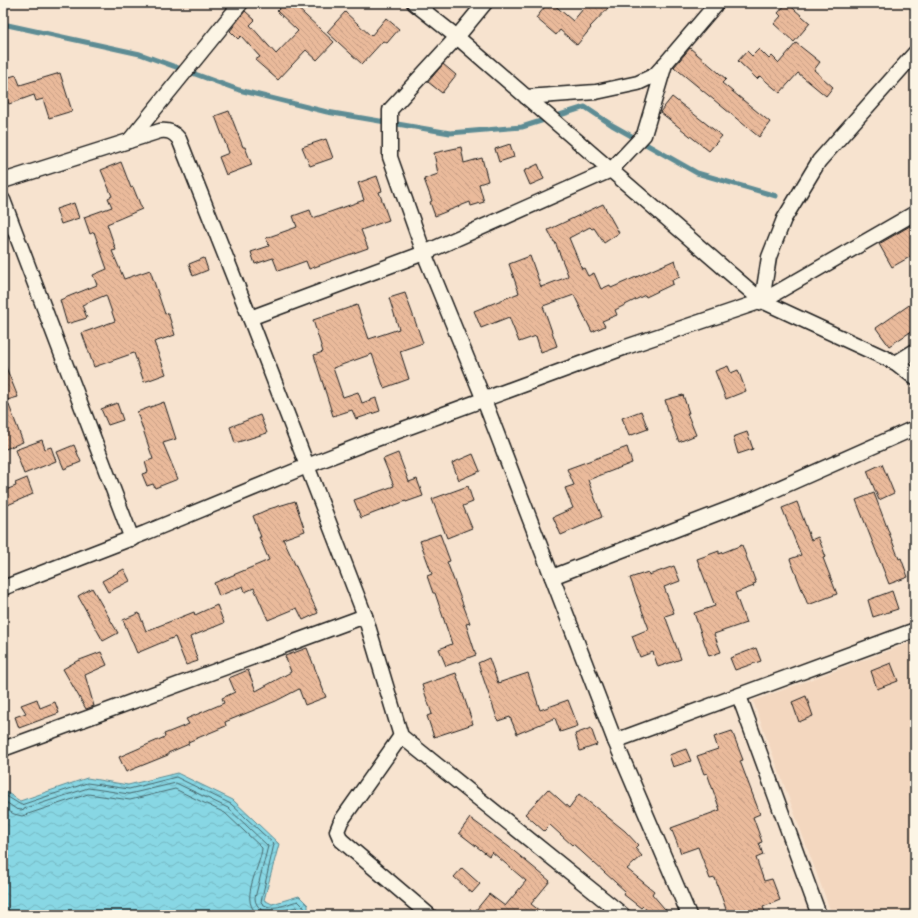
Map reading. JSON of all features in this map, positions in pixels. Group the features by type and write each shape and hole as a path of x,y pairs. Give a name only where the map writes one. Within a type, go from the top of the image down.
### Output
{"street":[{"path":"129,141 241,3"},
{"path":"414,3 458,37 762,301 896,363 915,378"},
{"path":"485,3 458,37 390,110 390,157 424,252 484,400 615,741 689,915"},
{"path":"526,97 596,92 638,83 655,74 665,64 717,3"},
{"path":"762,301 769,257 784,219 819,161 915,53"},
{"path":"250,318 424,252 610,170 644,135 665,64"},
{"path":"3,181 167,130 174,133 179,139 250,318 365,616 401,736 623,915"},
{"path":"3,200 132,539"},
{"path":"3,588 132,539 306,466 626,347 762,301 915,213"},
{"path":"896,363 915,351"},
{"path":"552,578 752,500 910,430 915,434"},
{"path":"3,749 365,616"},
{"path":"615,741 915,630"},
{"path":"739,696 819,915"},
{"path":"401,736 341,821 337,831 340,840 428,915"}],"shaded area":[{"path":"915,641 915,915 832,915 753,701"}],"water":[{"path":"177,773 233,800 279,844 264,900 272,904 299,896 308,905 308,915 3,915 3,790 20,801 87,778 128,785"}],"building":[{"path":"285,3 292,3 334,42 317,60 306,50 278,80 255,60 260,57 241,36 238,39 230,31 245,11 255,20 250,25 276,54 298,31 277,11"},
{"path":"548,3 552,3 573,21 588,3 613,3 590,27 591,28 577,45 560,30 556,35 536,18"},
{"path":"787,3 810,23 794,42 774,24 781,16 778,13"},
{"path":"345,12 371,36 386,18 399,29 387,43 383,41 362,64 327,32"},
{"path":"796,43 820,62 814,70 833,87 826,96 798,73 780,93 760,76 757,79 738,61 747,51 752,56 759,49 769,59 772,56 779,63"},
{"path":"690,48 726,79 722,83 770,122 759,137 674,67"},
{"path":"443,64 456,75 442,93 428,82"},
{"path":"60,73 72,111 49,118 43,99 36,101 34,95 9,104 3,88 3,79 16,75 20,85"},
{"path":"672,97 722,136 709,151 660,112"},
{"path":"229,111 243,147 245,147 252,165 226,175 219,157 229,153 215,116"},
{"path":"326,139 333,158 310,166 302,147"},
{"path":"510,144 514,157 499,162 495,149"},
{"path":"461,147 464,163 482,158 488,181 479,184 484,202 471,206 470,202 435,216 430,202 432,201 424,179 438,174 434,153"},
{"path":"121,162 131,188 133,187 142,209 107,224 116,250 112,251 124,279 150,270 165,314 168,313 175,335 154,342 166,374 144,382 134,353 94,367 82,333 115,321 106,295 82,305 87,318 67,324 60,300 97,285 93,275 107,269 94,232 90,234 84,217 112,207 108,198 112,196 101,170"},
{"path":"538,164 544,179 530,185 524,171"},
{"path":"377,176 382,191 379,192 389,220 361,230 368,248 309,269 306,261 278,271 273,258 255,264 251,252 269,246 266,238 297,227 293,216 310,210 313,218 364,200 358,183"},
{"path":"74,203 79,218 61,224 56,209"},
{"path":"603,204 619,233 604,243 594,228 592,229 590,227 569,238 582,269 584,268 588,276 594,273 601,289 610,285 611,288 675,260 680,277 672,280 673,284 646,297 645,295 615,310 617,315 602,321 605,326 592,332 574,295 543,306 557,346 541,352 536,336 519,342 509,317 481,328 474,311 519,293 509,264 530,256 541,287 567,277 568,275 555,242 548,230"},
{"path":"915,223 915,254 892,267 879,244"},
{"path":"204,258 208,270 193,276 189,264"},
{"path":"405,293 423,343 400,351 409,379 384,388 372,354 333,368 343,397 358,392 362,403 376,398 380,411 356,419 352,410 333,416 314,355 323,352 313,320 357,305 369,339 399,329 389,298"},
{"path":"915,301 915,329 889,346 876,328"},
{"path":"3,360 18,397 7,400 23,442 3,450"},
{"path":"728,366 731,373 738,370 746,391 726,399 715,371"},
{"path":"683,395 689,413 687,413 696,435 679,442 665,400"},
{"path":"164,402 176,439 163,443 178,479 155,488 153,484 147,486 142,474 148,472 145,462 153,459 137,412"},
{"path":"117,403 123,420 108,425 101,409"},
{"path":"641,411 648,429 629,436 622,418"},
{"path":"260,415 267,433 235,443 230,427"},
{"path":"747,432 753,449 738,454 733,437"},
{"path":"42,440 45,449 51,447 56,461 24,474 15,450"},
{"path":"74,445 81,462 64,469 57,452"},
{"path":"627,447 632,463 588,480 602,517 561,535 553,517 573,508 565,488 574,485 567,469"},
{"path":"398,453 409,482 417,479 423,496 361,518 354,500 394,486 383,459"},
{"path":"473,454 480,471 459,480 452,463"},
{"path":"882,464 894,493 879,500 867,471"},
{"path":"27,478 33,494 3,507 3,491 16,486 15,483"},
{"path":"468,486 473,502 463,506 472,528 447,538 432,499"},
{"path":"874,493 899,559 901,558 908,577 889,584 856,500"},
{"path":"295,501 305,531 283,539 318,613 303,620 297,608 268,620 254,588 245,592 243,586 219,596 214,583 269,560 259,537 261,537 253,516 269,509"},
{"path":"797,502 811,540 818,537 826,557 823,558 837,594 808,605 790,559 801,555 782,508"},
{"path":"440,534 450,561 447,562 470,623 466,624 476,655 446,666 439,649 452,644 435,593 433,593 427,576 432,574 420,541"},
{"path":"742,545 756,583 753,584 754,586 735,593 746,623 714,634 721,652 709,656 694,613 715,606 697,559 719,551 719,554"},
{"path":"674,566 680,581 664,587 674,613 665,616 681,659 658,667 653,652 640,657 632,636 649,629 630,578 648,572 649,575"},
{"path":"124,569 130,581 108,592 102,581"},
{"path":"92,588 118,633 103,641 78,596"},
{"path":"892,591 898,609 873,617 868,600"},
{"path":"217,605 224,623 190,637 198,661 186,665 175,637 137,653 123,620 139,613 146,631 194,612 195,615"},
{"path":"307,648 326,697 305,705 299,689 276,701 225,722 226,726 188,742 189,744 168,753 168,755 126,772 119,757 165,737 164,734 189,724 186,719 224,703 222,698 235,692 229,678 248,670 256,691 291,672 285,656"},
{"path":"756,648 761,661 735,670 730,658"},
{"path":"101,652 107,665 85,675 94,706 86,709 63,669 77,661"},
{"path":"489,658 498,683 528,673 540,710 568,700 578,726 560,732 555,718 517,734 510,717 498,721 478,663"},
{"path":"891,663 898,681 877,689 871,671"},
{"path":"456,673 473,724 434,737 427,716 432,714 422,685"},
{"path":"806,696 813,716 799,722 792,702"},
{"path":"37,699 40,708 55,702 59,713 19,728 15,717 26,713 21,705"},
{"path":"591,728 597,745 580,751 575,734"},
{"path":"732,731 743,760 740,761 760,814 753,817 762,842 759,843 763,855 756,858 764,881 772,879 780,900 763,907 766,915 728,915 715,878 710,879 698,847 681,853 671,828 720,810 707,773 704,774 697,756 718,749 714,737"},
{"path":"686,749 691,761 673,767 669,755"},
{"path":"548,789 569,808 579,794 625,831 638,845 635,848 642,856 627,869 654,891 652,894 670,915 651,915 643,906 641,908 623,894 625,891 550,825 544,831 525,814"},
{"path":"470,818 509,847 550,881 531,904 545,915 472,915 489,894 505,906 526,881 492,852 489,856 459,833"},
{"path":"462,868 480,884 472,893 454,877"}],"waterway":[{"path":"3,24 140,54 239,90 327,112 450,133 522,127 585,107 612,125 697,173 776,196"}]}
